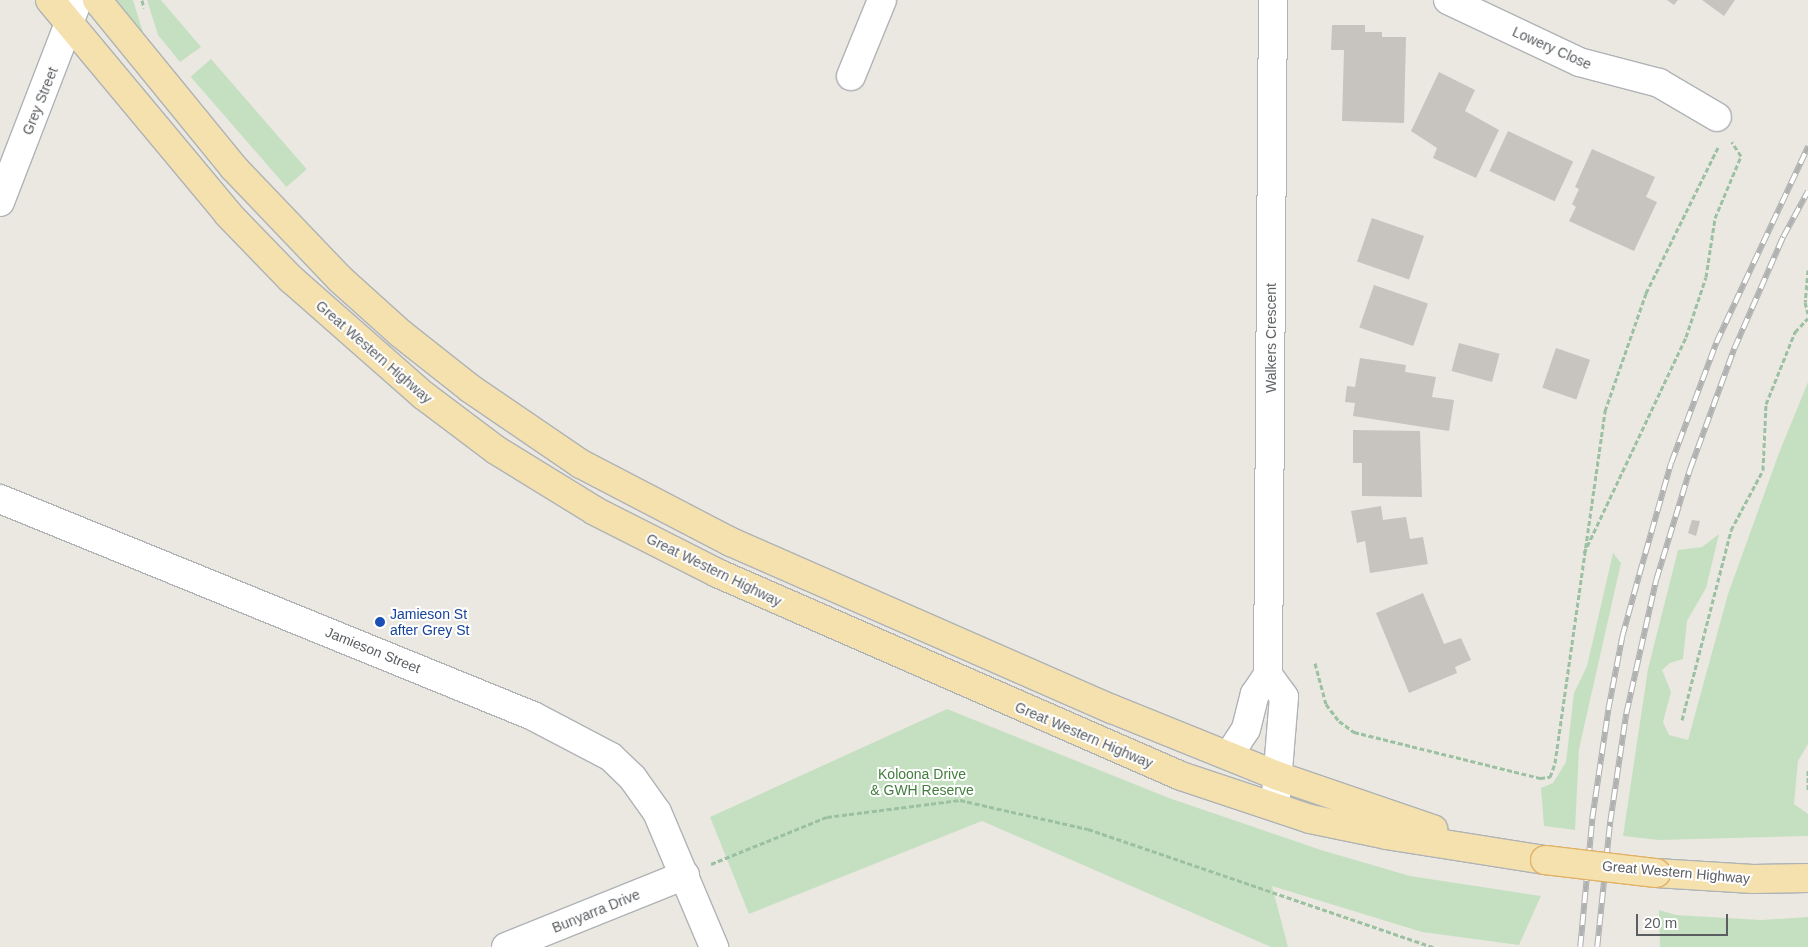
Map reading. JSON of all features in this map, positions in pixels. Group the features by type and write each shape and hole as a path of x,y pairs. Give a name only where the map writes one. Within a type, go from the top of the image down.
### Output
{"main road":[{"name":"Great Western Highway","path":"50,0 74,12 228,214 291,279 416,389 496,450 595,511 717,573 1108,745 1182,776 1275,807 1388,836 1545,860 1656,873 1753,879 1808,878"},
{"name":"Great Western Highway","path":"97,0 234,168 284,223 400,333 503,413 622,487 731,542 1103,706 1278,776 1425,827 1545,860"}],"street":[{"path":"851,76 882,0"},
{"name":"Walkers Crescent","path":"1268,675 1273,0"},
{"name":"Lowery Close","path":"1448,0 1579,62 1659,83 1721,124"},
{"name":"Grey Street","path":"0,202 74,12"},
{"name":"Jamieson Street","path":"0,499 533,716 584,740 611,757 646,795 685,875 714,947"},
{"path":"1229,755 1246,729 1255,694 1268,675 1284,697 1275,807"},
{"name":"Bunyarra Drive","path":"506,947 685,875"}],"path":[{"path":"142,0 145,12"},
{"path":"1583,556 1686,337 1706,277 1715,218 1741,156 1721,124"},
{"path":"1315,663 1326,704 1339,721 1354,732 1540,778 1550,777 1555,763 1605,411 1646,292 1721,124"},
{"path":"1808,270 1804,302 1808,314"},
{"path":"1682,720 1731,530 1763,470 1766,404 1795,332 1808,318"},
{"path":"1808,770 1808,790"},
{"path":"685,875 826,816 960,800 1088,829 1433,947"}],"green space":[{"path":"133,0 145,39 116,1"},
{"path":"147,0 161,0 201,47 180,62 158,35"},
{"path":"211,59 307,169 286,187 191,77"},
{"path":"1808,382 1808,744 1798,761 1794,804 1808,814 1808,836 1659,840 1623,836 1648,669 1678,550 1702,547 1719,534 1706,588 1687,621 1683,659 1670,663 1662,670 1671,692 1663,722 1669,735 1688,740 1728,594 1779,453"},
{"path":"1613,553 1621,563 1579,749 1575,830 1544,826 1541,788 1553,783 1566,762 1574,693 1587,666"},
{"name":"Koloona Drive & GWH Reserve","path":"947,709 1169,798 1321,850 1410,876 1541,896 1519,945 1422,932 1272,886 1288,947 1271,947 982,821 749,914 710,817"},
{"path":"1659,910 1676,915 1761,920 1808,917 1808,947 1660,947"}],"building":[{"path":"1667,0 1678,0 1674,5"},
{"path":"1702,0 1735,0 1724,16"},
{"path":"1332,25 1365,25 1365,32 1382,32 1382,37 1406,37 1404,123 1342,121 1344,50 1331,50"},
{"path":"1439,72 1475,90 1465,111 1499,130 1476,178 1433,158 1437,148 1411,131"},
{"path":"1508,131 1573,161 1555,201 1489,171"},
{"path":"1592,149 1655,177 1646,197 1657,202 1634,251 1569,221 1576,207 1572,204 1579,189 1575,187"},
{"path":"1372,218 1424,236 1409,279 1357,261"},
{"path":"1374,285 1428,304 1413,346 1359,328"},
{"path":"1459,343 1500,354 1492,382 1451,371"},
{"path":"1556,348 1590,360 1576,399 1542,388"},
{"path":"1360,358 1406,365 1405,372 1436,377 1432,397 1454,400 1449,431 1353,416 1355,403 1345,402 1347,386 1355,387"},
{"path":"1353,430 1420,431 1422,497 1362,496 1362,463 1353,463"},
{"path":"1381,506 1383,520 1406,517 1410,539 1423,537 1428,564 1370,573 1365,541 1357,543 1351,511"},
{"path":"1692,520 1700,521 1696,536 1688,533"},
{"path":"1423,593 1444,644 1461,638 1471,660 1455,667 1457,673 1409,693 1376,613"}],"railway":[{"path":"1580,947 1592,819 1608,710 1622,637 1639,575 1671,463 1716,343 1808,147"},
{"path":"1597,947 1610,822 1626,714 1656,580 1690,469 1734,349 1783,237 1808,191"}],"place":[{"name":"Jamieson St after Grey St","path":"380,622"}]}
